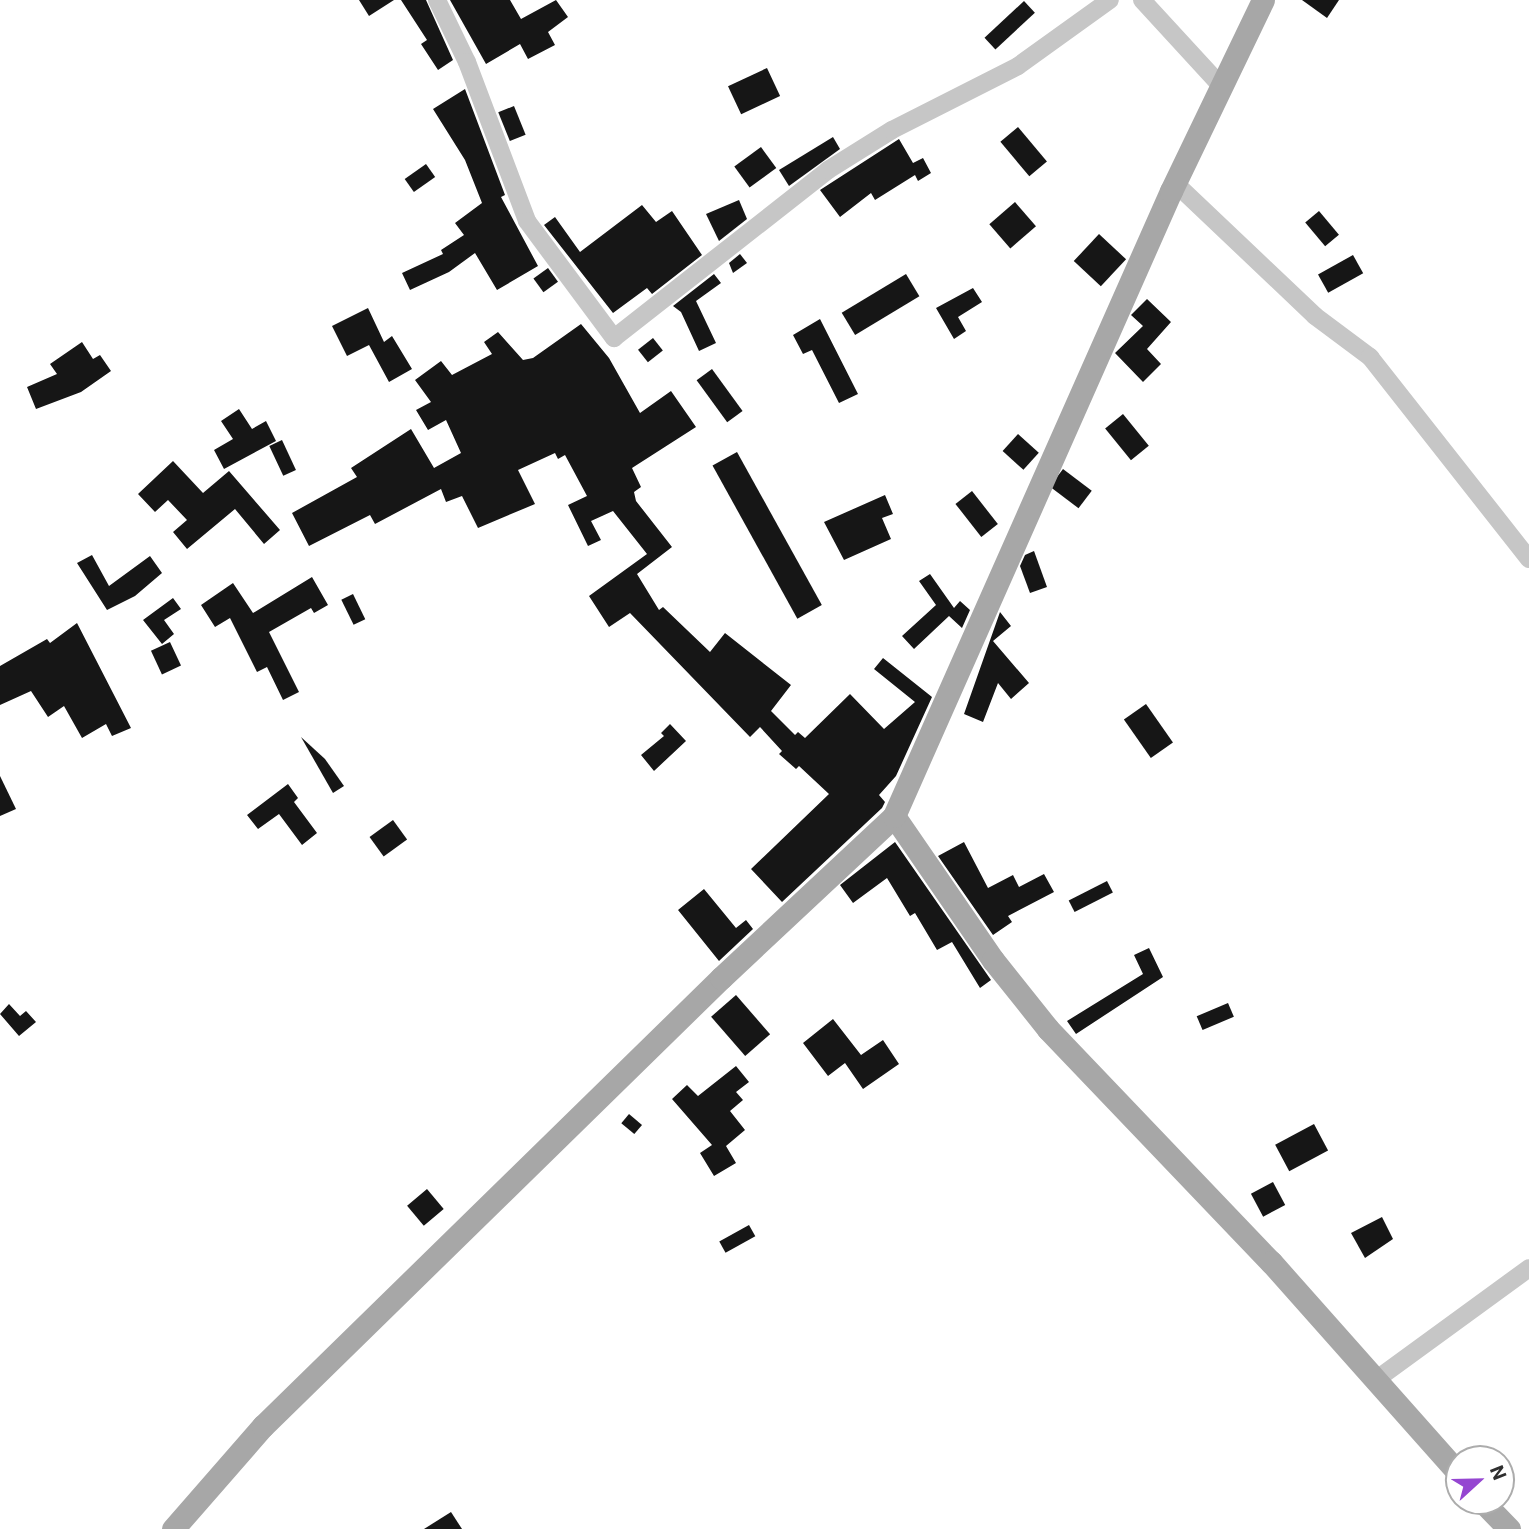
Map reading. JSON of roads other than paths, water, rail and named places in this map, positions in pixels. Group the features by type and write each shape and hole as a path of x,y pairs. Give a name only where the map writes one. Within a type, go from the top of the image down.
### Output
{"main road":[{"path":"173,1529 263,1426 721,978 894,816 1175,183 1264,0"},
{"path":"894,816 993,960 1048,1029 1377,1380 1445,1458"},
{"path":"1496,1515 1509,1529"}],"street":[{"path":"437,0 467,62 527,220 614,338 828,170 892,130 1018,66 1110,0"},
{"path":"1142,0 1222,86"},
{"path":"1175,183 1315,316 1370,357 1529,559"},
{"path":"1377,1380 1529,1268"}]}
